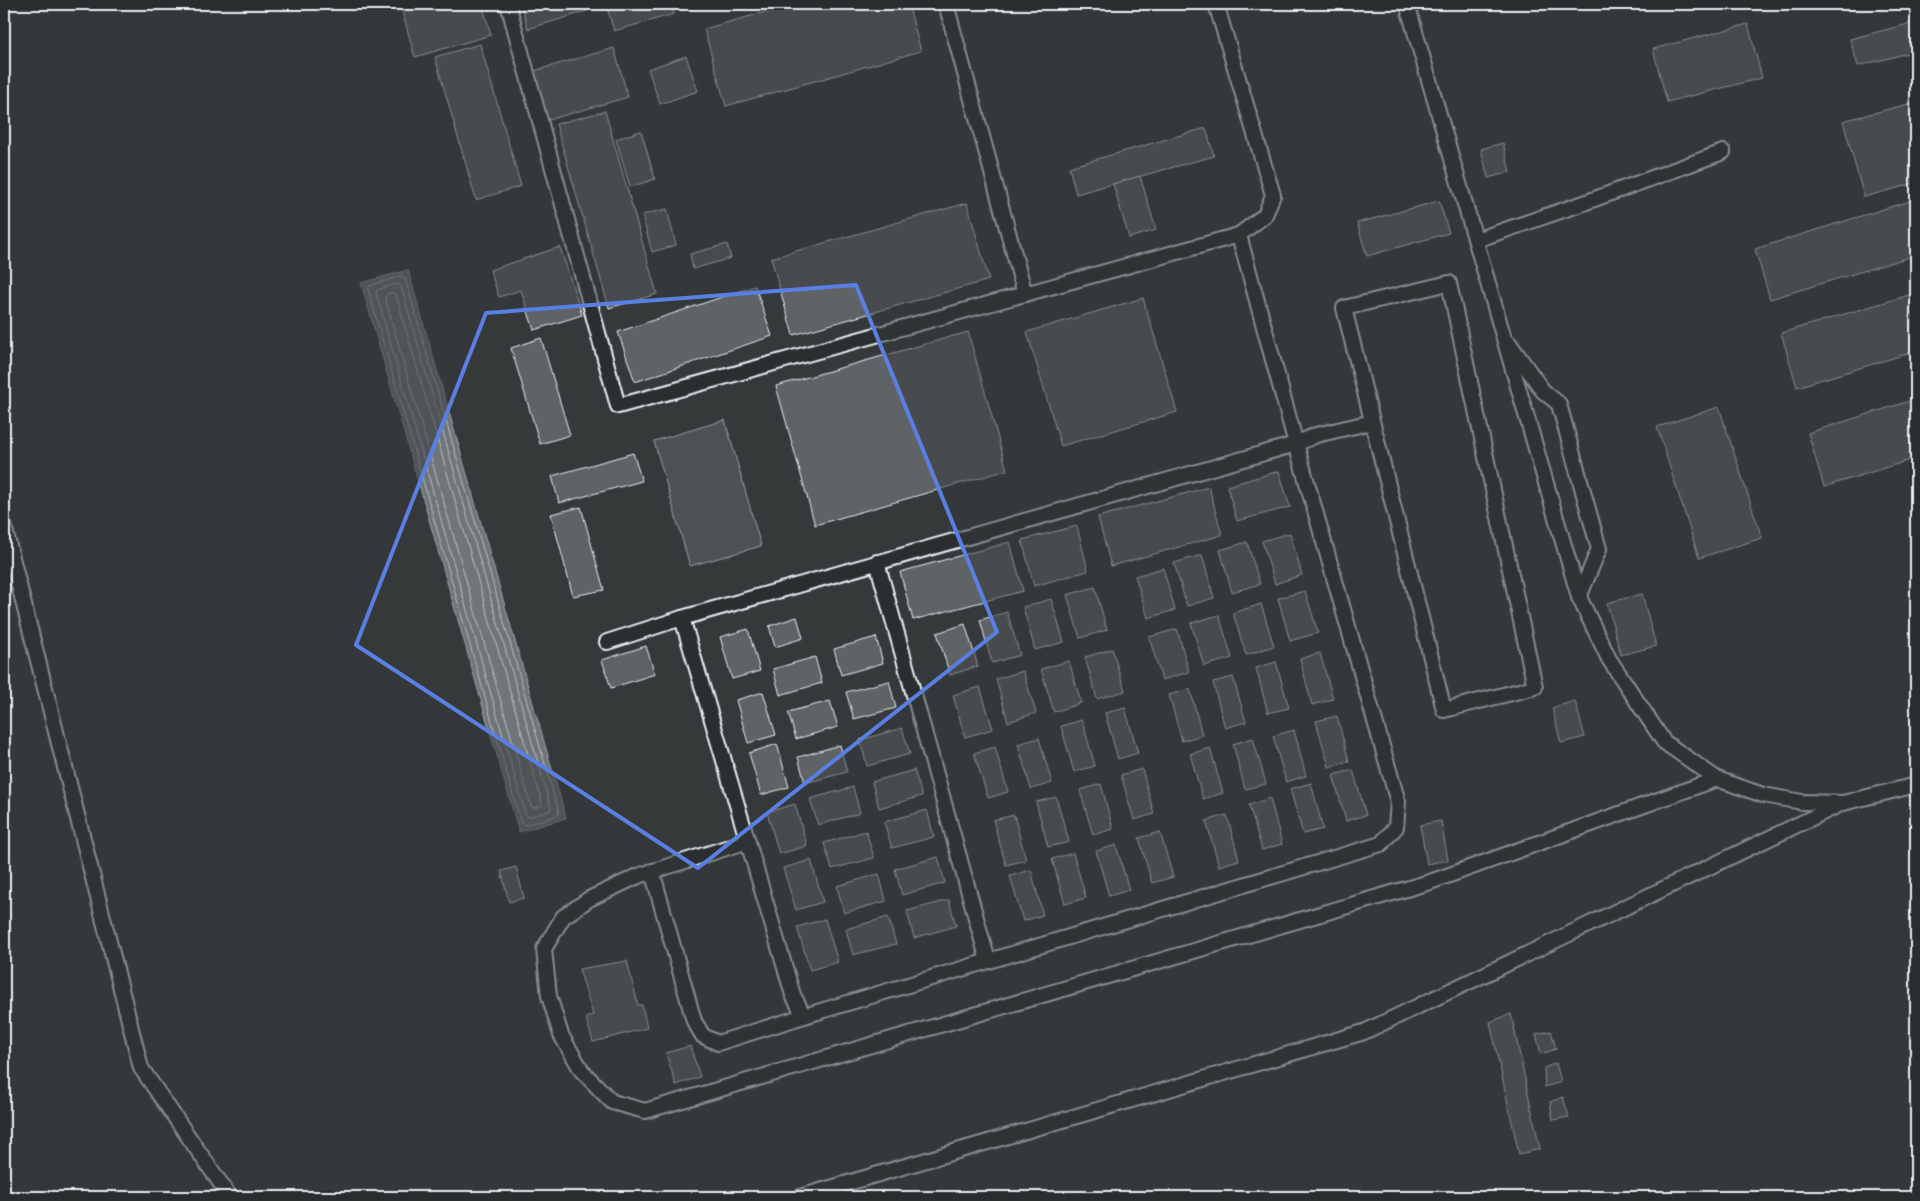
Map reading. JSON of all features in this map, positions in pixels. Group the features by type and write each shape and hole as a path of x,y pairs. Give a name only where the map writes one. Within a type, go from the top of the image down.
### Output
{"lane":[{"path":"508,4 618,406 1239,235 1265,215 1273,194 1216,4"},
{"path":"946,4 1025,294"},
{"path":"1408,4 1578,597 1609,659 1664,742 1717,779 1763,796 1802,802 1843,803"},
{"path":"1476,240 1723,152"},
{"path":"652,871 694,1021 703,1036 718,1043 1381,844 1396,827 1398,802 1296,444 1239,235"},
{"path":"1449,283 1535,687 1444,710 1372,422 1344,308 1449,283"},
{"path":"1503,334 1543,390 1559,404 1599,549 1578,597"},
{"path":"606,642 682,618 877,562 1296,444 1316,435 1372,422"},
{"path":"4,526 141,1068 230,1197"},
{"path":"877,562 988,961"},
{"path":"682,618 793,995 804,1016"},
{"path":"748,841 638,876 590,899 563,917 544,949 549,996 561,1035 582,1072 612,1102 645,1111 1430,882 1717,779"},
{"path":"800,1197 1364,1032 1843,803 1916,785"}],"highlighted area":[{"path":"856,285 997,632 698,868 356,645 486,313"}],"shaded area":[{"path":"725,420 761,546 690,566 654,441"}],"water":[{"path":"408,270 566,818 519,832 361,283"}],"building":[{"path":"400,4 482,4 491,35 415,57"},
{"path":"521,4 585,4 587,11 528,29"},
{"path":"606,4 671,4 674,14 614,31"},
{"path":"794,4 908,4 921,51 726,106 704,29"},
{"path":"1916,22 1916,51 1858,66 1850,39"},
{"path":"1748,24 1762,78 1667,102 1653,49"},
{"path":"480,44 521,186 476,200 435,57"},
{"path":"614,48 628,97 548,120 534,71"},
{"path":"686,56 698,91 660,104 648,69"},
{"path":"1916,102 1916,183 1864,197 1843,121"},
{"path":"605,111 657,294 609,308 556,124"},
{"path":"1206,128 1214,156 1076,194 1069,167"},
{"path":"641,131 655,179 630,187 616,139"},
{"path":"1503,143 1510,172 1488,178 1481,149"},
{"path":"1140,176 1156,230 1129,238 1113,184"},
{"path":"1916,199 1916,255 1770,299 1755,249"},
{"path":"1439,201 1449,233 1367,256 1357,223"},
{"path":"967,203 989,280 793,335 771,258"},
{"path":"667,209 676,245 652,252 642,215"},
{"path":"727,244 731,258 693,269 690,254"},
{"path":"560,247 582,315 534,330 521,290 499,297 490,270"},
{"path":"755,286 772,336 635,382 618,332"},
{"path":"1916,293 1916,351 1797,387 1781,333"},
{"path":"1143,298 1177,412 1061,446 1027,332"},
{"path":"968,332 1007,470 815,525 776,386"},
{"path":"541,338 570,435 540,444 511,348"},
{"path":"1916,399 1916,458 1824,487 1808,433"},
{"path":"1719,407 1762,538 1699,558 1657,427"},
{"path":"633,453 642,481 559,503 552,476"},
{"path":"1279,471 1290,507 1237,521 1227,486"},
{"path":"1209,487 1222,535 1111,566 1098,517"},
{"path":"581,507 604,590 573,596 551,514"},
{"path":"1077,526 1088,571 1034,586 1022,540"},
{"path":"1290,533 1302,575 1275,584 1262,541"},
{"path":"1010,542 1023,591 913,620 900,572"},
{"path":"1247,542 1260,584 1232,592 1220,550"},
{"path":"1202,555 1214,598 1187,606 1174,563"},
{"path":"1163,568 1175,610 1148,618 1135,576"},
{"path":"1095,587 1107,630 1080,638 1067,595"},
{"path":"1305,591 1318,633 1290,641 1278,598"},
{"path":"1642,594 1656,646 1621,655 1607,603"},
{"path":"1051,599 1064,642 1035,650 1023,607"},
{"path":"1261,604 1274,646 1246,655 1233,613"},
{"path":"1007,612 1020,655 992,663 980,620"},
{"path":"1219,615 1232,658 1204,666 1191,623"},
{"path":"797,617 803,638 775,647 769,626"},
{"path":"965,624 978,666 950,675 937,633"},
{"path":"748,629 760,671 732,679 720,637"},
{"path":"1177,629 1189,672 1162,680 1149,637"},
{"path":"876,637 883,663 841,675 834,649"},
{"path":"646,646 655,674 611,688 602,660"},
{"path":"1112,649 1125,691 1097,699 1085,657"},
{"path":"1320,653 1333,699 1312,705 1300,659"},
{"path":"815,657 822,683 780,695 773,669"},
{"path":"1069,661 1081,703 1054,712 1041,669"},
{"path":"1276,662 1289,708 1268,713 1256,668"},
{"path":"1023,671 1036,713 1008,722 996,679"},
{"path":"1233,677 1246,722 1225,728 1213,682"},
{"path":"889,681 896,708 854,719 846,692"},
{"path":"980,687 993,729 965,737 953,695"},
{"path":"1190,689 1202,735 1182,741 1169,695"},
{"path":"763,692 776,735 748,743 736,700"},
{"path":"830,701 838,727 796,739 788,712"},
{"path":"1575,701 1585,737 1561,743 1552,708"},
{"path":"1125,708 1138,753 1118,759 1105,713"},
{"path":"1337,716 1349,761 1329,767 1316,721"},
{"path":"1082,720 1095,766 1074,772 1061,726"},
{"path":"902,728 910,754 867,766 860,740"},
{"path":"1294,730 1306,776 1286,782 1273,736"},
{"path":"1039,738 1052,783 1031,789 1018,744"},
{"path":"1253,738 1266,784 1245,789 1233,744"},
{"path":"777,744 789,787 761,795 749,753"},
{"path":"840,745 847,772 805,783 798,757"},
{"path":"995,747 1008,792 988,798 974,753"},
{"path":"1210,748 1223,793 1203,799 1190,754"},
{"path":"1142,769 1154,814 1134,820 1121,775"},
{"path":"914,770 922,796 879,808 872,782"},
{"path":"1353,770 1366,815 1346,821 1333,775"},
{"path":"1311,783 1323,829 1303,834 1290,789"},
{"path":"1101,784 1113,829 1093,835 1080,790"},
{"path":"853,787 860,813 818,825 810,799"},
{"path":"1056,797 1069,842 1048,847 1036,802"},
{"path":"1270,798 1282,844 1262,850 1249,805"},
{"path":"795,804 807,846 779,854 767,812"},
{"path":"927,810 934,837 892,848 884,822"},
{"path":"1014,815 1026,860 1006,865 993,820"},
{"path":"1227,815 1239,860 1219,866 1206,821"},
{"path":"1441,821 1448,860 1427,864 1420,825"},
{"path":"866,831 874,858 832,869 824,843"},
{"path":"1160,832 1173,877 1152,883 1139,838"},
{"path":"1116,845 1129,890 1109,896 1096,851"},
{"path":"1073,853 1086,898 1065,904 1052,859"},
{"path":"938,857 945,883 902,895 895,869"},
{"path":"811,860 823,902 796,910 783,868"},
{"path":"516,867 524,898 509,902 501,871"},
{"path":"1031,870 1043,915 1023,921 1010,876"},
{"path":"879,874 886,901 844,913 837,886"},
{"path":"949,900 956,926 914,938 907,911"},
{"path":"888,917 896,944 853,955 846,929"},
{"path":"825,919 838,962 810,970 797,927"},
{"path":"627,961 638,1005 642,1005 647,1028 593,1042 586,1018 593,1015 579,969"},
{"path":"1511,1014 1540,1149 1519,1154 1490,1022"},
{"path":"1551,1031 1556,1049 1541,1054 1536,1034"},
{"path":"690,1046 700,1077 676,1085 666,1053"},
{"path":"1556,1063 1561,1082 1545,1087 1544,1068"},
{"path":"1563,1097 1569,1117 1553,1120 1550,1102"}]}
